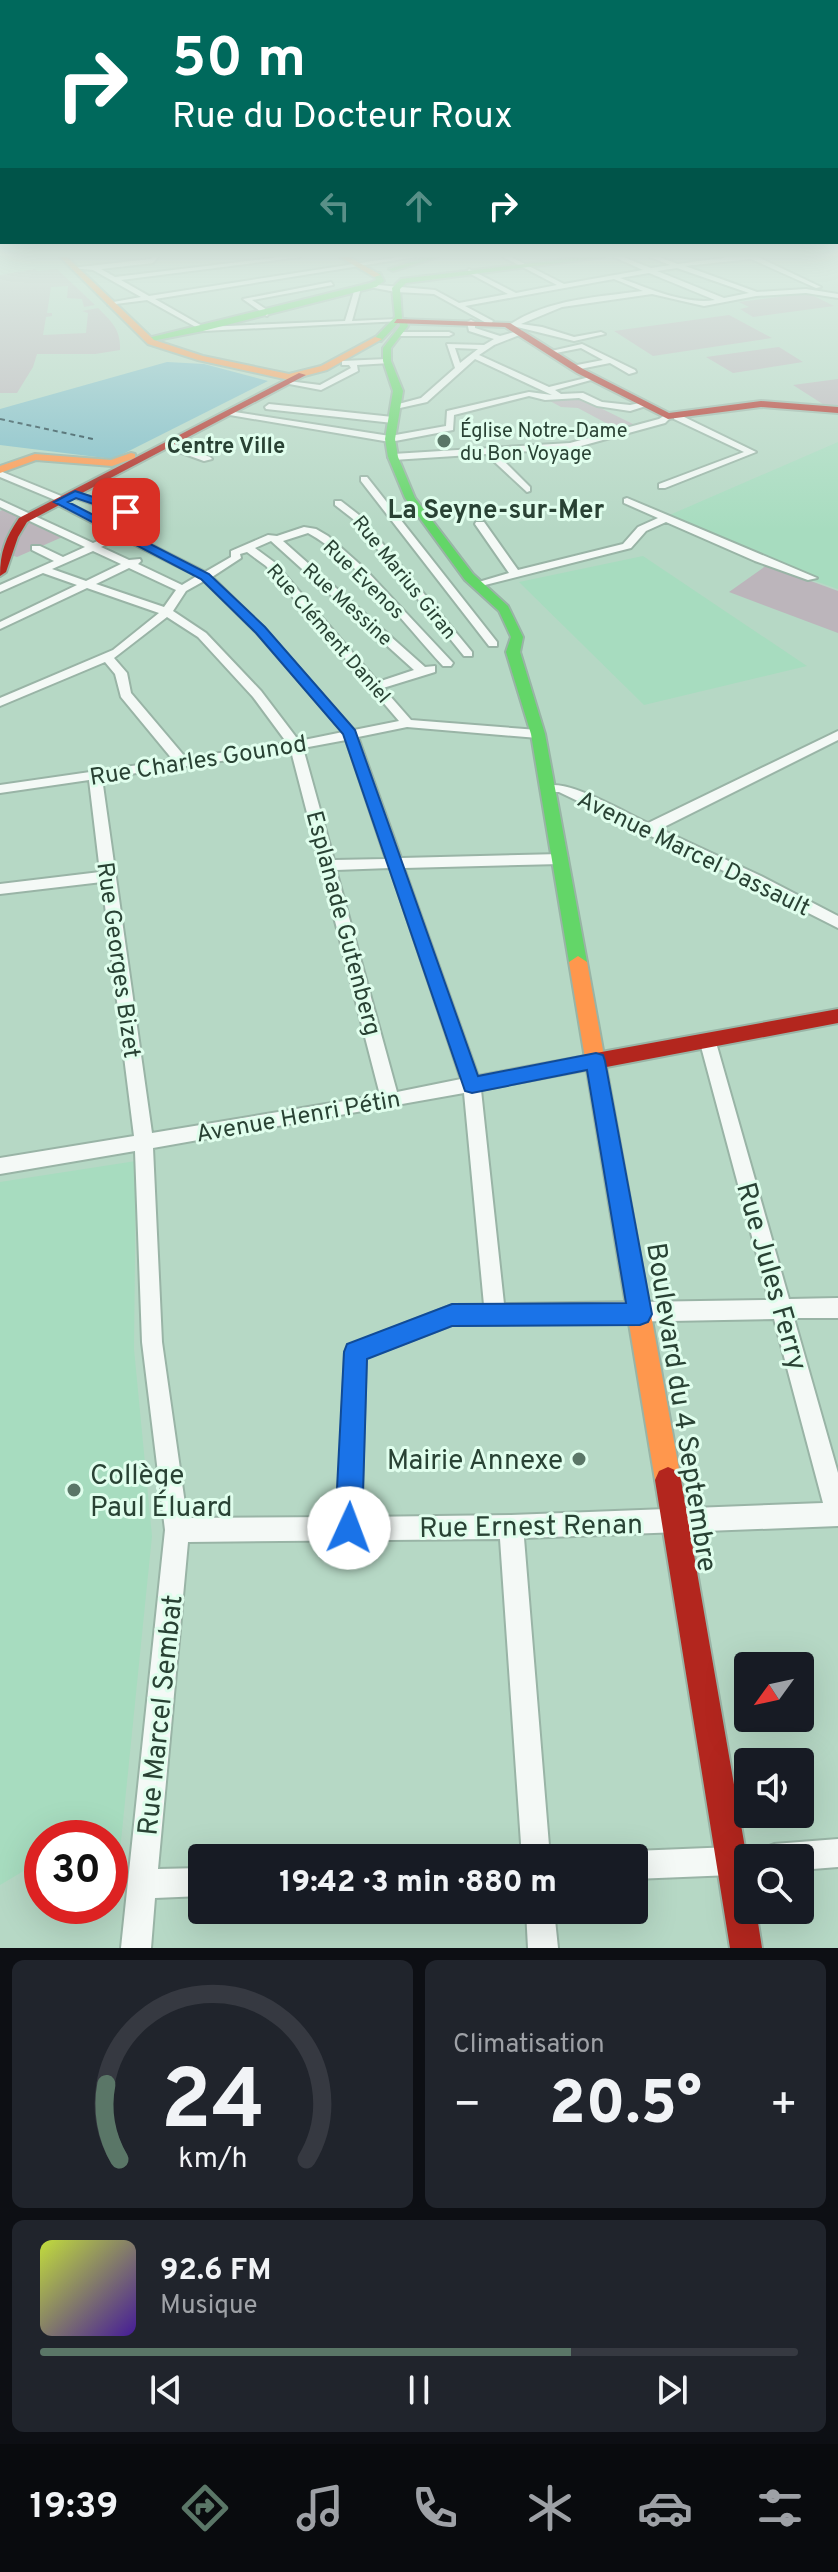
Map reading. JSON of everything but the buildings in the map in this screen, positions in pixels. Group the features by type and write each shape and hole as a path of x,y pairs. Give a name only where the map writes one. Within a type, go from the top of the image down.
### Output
{"main road":[{"path":"183,348 209,359 288,376"},
{"path":"3,560 13,531 29,516 66,499 141,452 288,376 348,364 368,348"},
{"path":"387,348 387,361 398,391 392,448"},
{"path":"542,348 645,405 672,416 761,404 838,410"},
{"path":"0,472 29,458 113,468 168,445 228,414 259,405 288,376"},
{"name":"Boulevard du 4 Septembre","path":"392,448 410,498 477,584 504,609 517,637 513,652 538,734 549,788 674,1523 736,1844"},
{"path":"596,1061 838,1016"},
{"name":"Boulevard du 4 Septembre","path":"744,1924 746,1948"}],"street":[{"path":"451,348 458,367"},
{"path":"259,405 322,413 395,410 422,402 458,367 486,348"},
{"path":"551,352 572,348"},
{"path":"586,348 632,372"},
{"path":"475,356 564,397"},
{"path":"288,376 321,388 348,364 387,361"},
{"path":"575,368 610,361"},
{"path":"506,371 498,373 514,387 545,398 580,395 600,404 630,408 645,405"},
{"path":"547,389 594,378"},
{"path":"392,448 450,428 450,413 529,394"},
{"path":"309,427 322,413"},
{"path":"228,414 309,427 392,448 489,452 557,448 672,416 752,452 662,486"},
{"path":"168,445 207,459"},
{"path":"489,452 527,489"},
{"path":"0,472 66,499 205,576 260,630 350,733 472,1085 495,1315"},
{"path":"364,479 493,644"},
{"path":"0,589 152,520 66,499"},
{"path":"627,501 812,578"},
{"name":"Rue Marius Giran","path":"338,503 356,517 468,654"},
{"path":"3,507 29,516 182,589"},
{"path":"477,584 627,546 642,529 665,519"},
{"path":"480,524 515,574"},
{"name":"Rue Evenos","path":"274,539 312,531 347,559 447,663"},
{"path":"0,702 117,652 167,612 182,589 236,558 235,553 274,539"},
{"name":"Rue Messine","path":"274,539 423,672"},
{"name":"Rue Clément Daniel","path":"247,547 270,564 407,723"},
{"path":"36,548 61,560"},
{"path":"0,626 155,551"},
{"path":"41,569 167,612 202,635 257,694 296,746"},
{"path":"371,625 401,615"},
{"path":"420,635 446,628"},
{"path":"376,686 423,672 493,644 516,643"},
{"path":"107,657 121,673 125,694 183,763"},
{"name":"Rue Charles Gounod","path":"0,789 296,746 407,723 538,734"},
{"path":"648,829 838,735"},
{"name":"Esplanade Gutenberg","path":"296,746 390,1100"},
{"name":"Rue Georges Bizet","path":"95,777 144,1144 152,1342 177,1530"},
{"name":"Avenue Marcel Dassault","path":"549,788 561,788 838,923"},
{"path":"330,865 561,859"},
{"path":"0,889 107,876"},
{"name":"Rue Jules Ferry","path":"707,1039 838,1514"},
{"name":"Avenue Henri Pétin","path":"0,1166 144,1144 596,1061"},
{"path":"349,1528 356,1352 452,1315 640,1314 838,1308"},
{"name":"Rue Ernest Renan","path":"177,1530 511,1527 674,1523 838,1514"},
{"path":"511,1527 535,1844"},
{"name":"Rue Marcel Sembat","path":"136,1948 177,1530"},
{"path":"814,1855 838,1853"},
{"path":"648,1864 734,1861"},
{"path":"142,1884 188,1882"},
{"path":"541,1924 543,1948"}],"shaded area":[{"path":"0,348 120,348 95,354 37,354 17,393 0,393"},
{"path":"640,348 707,348 653,356"},
{"path":"780,348 803,362 733,373 706,357"},
{"path":"838,379 838,408 829,408 793,385"},
{"path":"578,397 635,425 619,430 578,408 561,407 550,401"},
{"path":"838,442 838,589 739,554 665,517"},
{"path":"8,507 67,535 17,557 0,551 0,511"},
{"path":"643,556 807,666 644,705 519,582"},
{"path":"767,565 838,591 838,633 729,592"},
{"name":"Collège Paul Éluard","path":"136,1161 134,1349 152,1536 123,1820 24,1820 24,1871 0,1885 0,1182"}],"water":[{"path":"167,362 204,364 268,381 113,459 0,445 0,409"}],"ferry route":[{"path":"0,419 93,439"}],"traffic: fast":[{"path":"387,348 387,361 398,391 390,439 393,457 410,498 469,577 504,609 517,637 513,652 538,734 578,962"}],"traffic: slow":[{"path":"169,348 289,377 324,368 362,348"},
{"path":"0,470 35,457 112,463 131,456"},
{"path":"578,962 668,1480"}],"traffic: jam":[{"path":"543,348 580,371 668,416 761,404 838,410"},
{"path":"0,572 12,537 23,520 302,375"},
{"path":"596,1061 838,1016"},
{"path":"668,1480 746,1948"}],"place":[{"name":"Église Notre-Dame du Bon Voyage","path":"444,441"},
{"name":"Mairie Annexe","path":"579,1459"},
{"name":"Collège Paul Éluard","path":"74,1490"}],"district":[{"name":"Centre Ville","path":"226,445"},
{"name":"La Seyne-sur-Mer","path":"496,509"}],"route":[{"path":"126,512 75,495 59,502 205,576 260,630 350,733 472,1085 596,1061 640,1314 452,1315 356,1352 349,1528"}]}
